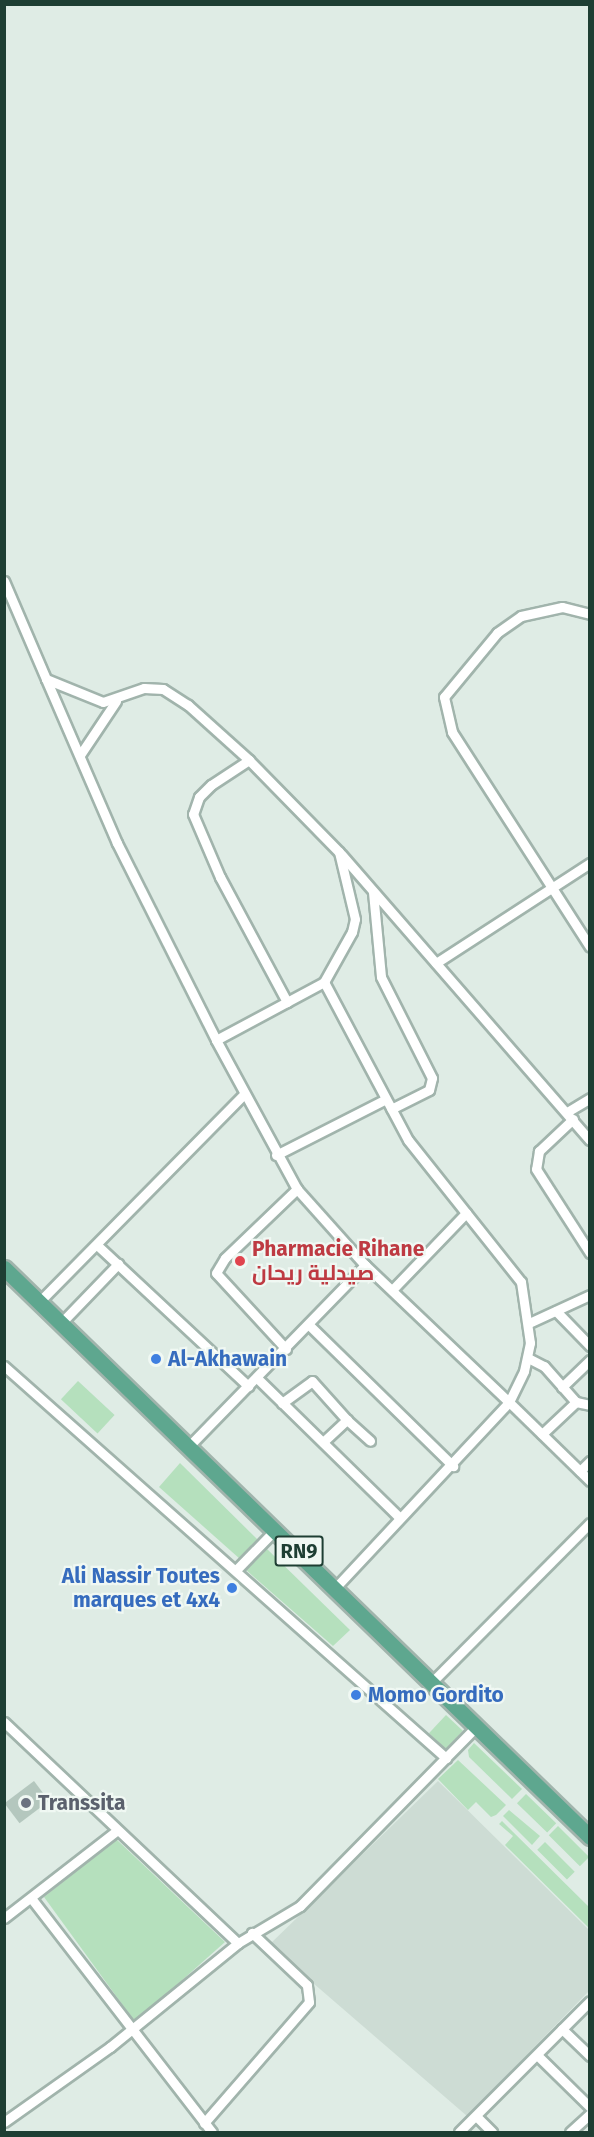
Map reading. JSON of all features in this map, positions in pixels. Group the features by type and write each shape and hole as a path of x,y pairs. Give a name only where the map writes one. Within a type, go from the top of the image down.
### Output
{"main road":[{"name":"RN9","path":"4,1268 190,1445 590,1836"}],"street":[{"path":"4,581 117,843 244,1094 297,1189 365,1265 590,1481"},
{"path":"590,614 562,607 521,616 497,633 444,697 452,732 553,886 590,947"},
{"path":"46,679 89,699 116,701 144,688 162,688 189,705 249,760 339,852 590,1140"},
{"path":"80,755 116,701"},
{"path":"249,760 211,785 199,797 193,814 220,877 287,1002"},
{"path":"216,1040 324,982 352,932 355,919 339,852"},
{"path":"436,963 590,863"},
{"path":"373,892 381,977 432,1078 429,1090 391,1109"},
{"path":"324,982 416,1152 521,1282 529,1323 528,1358 509,1402 453,1466 400,1518 336,1587"},
{"path":"39,1302 244,1094"},
{"path":"590,1098 570,1116 539,1151 536,1169 590,1253"},
{"path":"276,1155 386,1099"},
{"path":"286,1349 216,1273 225,1258 297,1189"},
{"path":"392,1290 466,1213"},
{"path":"97,1245 248,1386"},
{"path":"62,1322 118,1264"},
{"path":"190,1445 286,1349 365,1265"},
{"path":"529,1323 590,1295"},
{"path":"556,1311 590,1346"},
{"path":"309,1325 453,1466"},
{"path":"528,1358 537,1360 576,1402 590,1405"},
{"path":"562,1387 590,1360"},
{"path":"4,1366 446,1758"},
{"path":"256,1377 400,1518"},
{"path":"282,1403 312,1381 347,1420 370,1441"},
{"path":"542,1434 576,1402"},
{"path":"323,1442 347,1420"},
{"path":"580,1471 590,1461"},
{"path":"432,1682 590,1522"},
{"path":"236,1570 276,1529"},
{"path":"4,1722 116,1831 238,1943"},
{"path":"4,2122 131,2031 238,1943 300,1906 477,1726"},
{"path":"4,1918 116,1831"},
{"path":"31,1898 131,2031 212,2133"},
{"path":"204,2123 309,2002 311,1993 252,1934"},
{"path":"459,2133 562,2029 588,2007"},
{"path":"562,2029 590,2056"},
{"path":"537,2055 590,2107"},
{"path":"570,2133 590,2114"},
{"path":"476,2116 492,2133"}],"shaded area":[{"path":"438,1781 589,1930 589,1991 467,2116 269,1945"}],"green space":[{"path":"78,1381 115,1415 98,1433 61,1399"},
{"path":"180,1463 258,1540 240,1559 159,1487"},
{"path":"266,1548 350,1630 333,1646 245,1569"},
{"path":"446,1715 463,1731 446,1749 429,1733"},
{"path":"474,1743 522,1789 512,1799 469,1757 468,1750"},
{"path":"458,1760 506,1805 496,1815 491,1817 476,1802 468,1810 438,1779"},
{"path":"526,1794 556,1823 547,1833 517,1803"},
{"path":"509,1810 540,1836 532,1845 503,1816"},
{"path":"502,1821 589,1907 589,1928 505,1845 513,1836 499,1824"},
{"path":"558,1826 589,1857 580,1866 549,1835"},
{"path":"116,1839 225,1942 135,2022 44,1897"},
{"path":"545,1842 575,1872 567,1879 537,1850"}],"building":[{"name":"Transsita","path":"34,1781 49,1801 19,1823 4,1803"}],"place":[{"name":"Pharmacie Rihane صيدلية ريحان","path":"240,1261"},
{"name":"Al-Akhawain","path":"156,1359"},
{"name":"Ali Nassir Toutes marques et 4x4","path":"232,1588"},
{"name":"Momo Gordito","path":"356,1695"},
{"name":"Transsita","path":"26,1803"}]}
